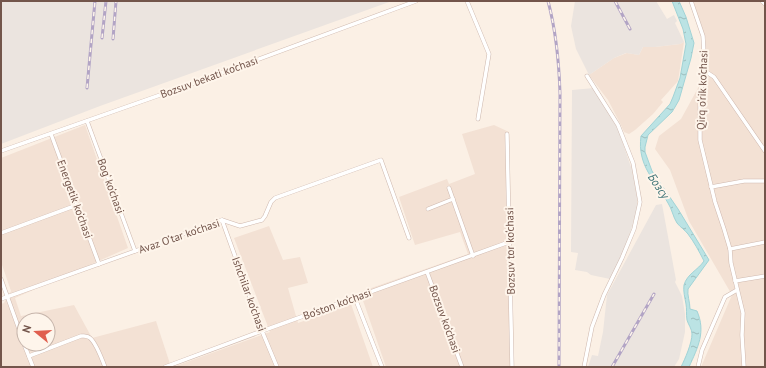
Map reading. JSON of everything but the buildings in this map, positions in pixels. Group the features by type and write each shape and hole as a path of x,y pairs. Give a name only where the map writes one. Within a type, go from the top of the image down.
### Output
{"street":[{"name":"Bozsuv bekati ko‘chasi","path":"1,151 197,82 416,1"},
{"path":"467,1 489,54 478,119"},
{"name":"Qirq o‘rik ko‘chasi","path":"690,1 703,36 705,71 700,93 700,140 715,202 730,249 731,263 743,313 742,335 744,367"},
{"path":"762,1 765,4"},
{"path":"705,71 714,77 765,151"},
{"path":"584,367 592,326 604,295 634,229 640,202 633,162 618,125 587,76"},
{"name":"Bog‘ ko‘chasi","path":"87,121 135,251"},
{"name":"Energetik ko‘chasi","path":"51,134 99,264"},
{"name":"Bozsuv tor ko‘chasi","path":"507,134 512,367"},
{"name":"Avaz O‘tar ko‘chasi","path":"1,299 222,220 240,226 262,220 271,202 275,198 381,160 409,238"},
{"path":"711,187 744,181 765,181"},
{"path":"449,188 472,256"},
{"path":"428,208 453,200"},
{"path":"1,233 77,204"},
{"name":"Ishchilar ko‘chasi","path":"222,220 262,331 277,367"},
{"name":"Bo‘ston ko‘chasi","path":"165,367 176,365 262,331 509,242"},
{"path":"730,249 765,242"},
{"name":"Bozsuv ko‘chasi","path":"427,272 462,367"},
{"path":"735,281 765,276"},
{"path":"1,279 16,321"},
{"path":"698,367 702,350 725,297 737,290"},
{"path":"355,298 382,367"},
{"path":"29,356 86,335 90,338 105,367"},
{"path":"27,352 33,367"}],"shaded area":[{"path":"1,1 392,1 100,106 1,144"},
{"path":"575,1 656,1 667,19 674,15 677,21 675,23 684,42 680,44 643,47 639,55 626,53 614,58 589,75 576,49 571,26"},
{"path":"693,1 765,1 765,367 701,367 732,295 689,221 670,170 655,149 659,136 681,119 704,77 706,39"},
{"path":"684,42 678,81 661,100 663,102 653,114 629,134 624,132 608,100 589,75 614,58 627,53 639,55 643,47 680,44"},
{"path":"594,88 617,126 632,170 637,197 637,209 631,230 621,257 610,279 575,270 578,253 571,252 572,90"},
{"path":"85,125 128,248 15,298 20,312 16,312 16,352 56,352 56,312 40,312 74,305 92,338 156,321 171,367 1,367 1,304 4,303 11,291 1,262 1,158"},
{"path":"494,125 509,132 513,367 386,367 360,292 468,254 460,232 415,245 399,197 447,179 449,184 475,174 462,134"},
{"path":"662,204 676,280 675,282 682,296 685,314 685,332 679,359 674,367 588,367 592,355 598,356 603,332 607,295 656,205"},
{"path":"269,226 283,260 300,257 308,283 288,288 298,323 351,304 373,367 173,367 270,332 234,238"}],"water":[{"name":"Бозсу","path":"672,1 679,1 686,17 694,43 679,100 672,112 648,135 645,152 652,171 678,209 709,260 688,289 690,309 697,311 701,326 698,346 689,367 681,367 692,338 687,320 684,285 685,281 690,275 704,261 690,237 677,223 669,205 648,172 644,164 640,147 641,136 670,104 680,78 686,44 683,29"}],"railway":[{"path":"87,88 95,1"},
{"path":"102,38 106,1"},
{"path":"113,39 116,1"},
{"path":"548,1 557,47 560,93 559,367"},
{"path":"615,1 630,29"},
{"path":"612,367 654,294"}]}
